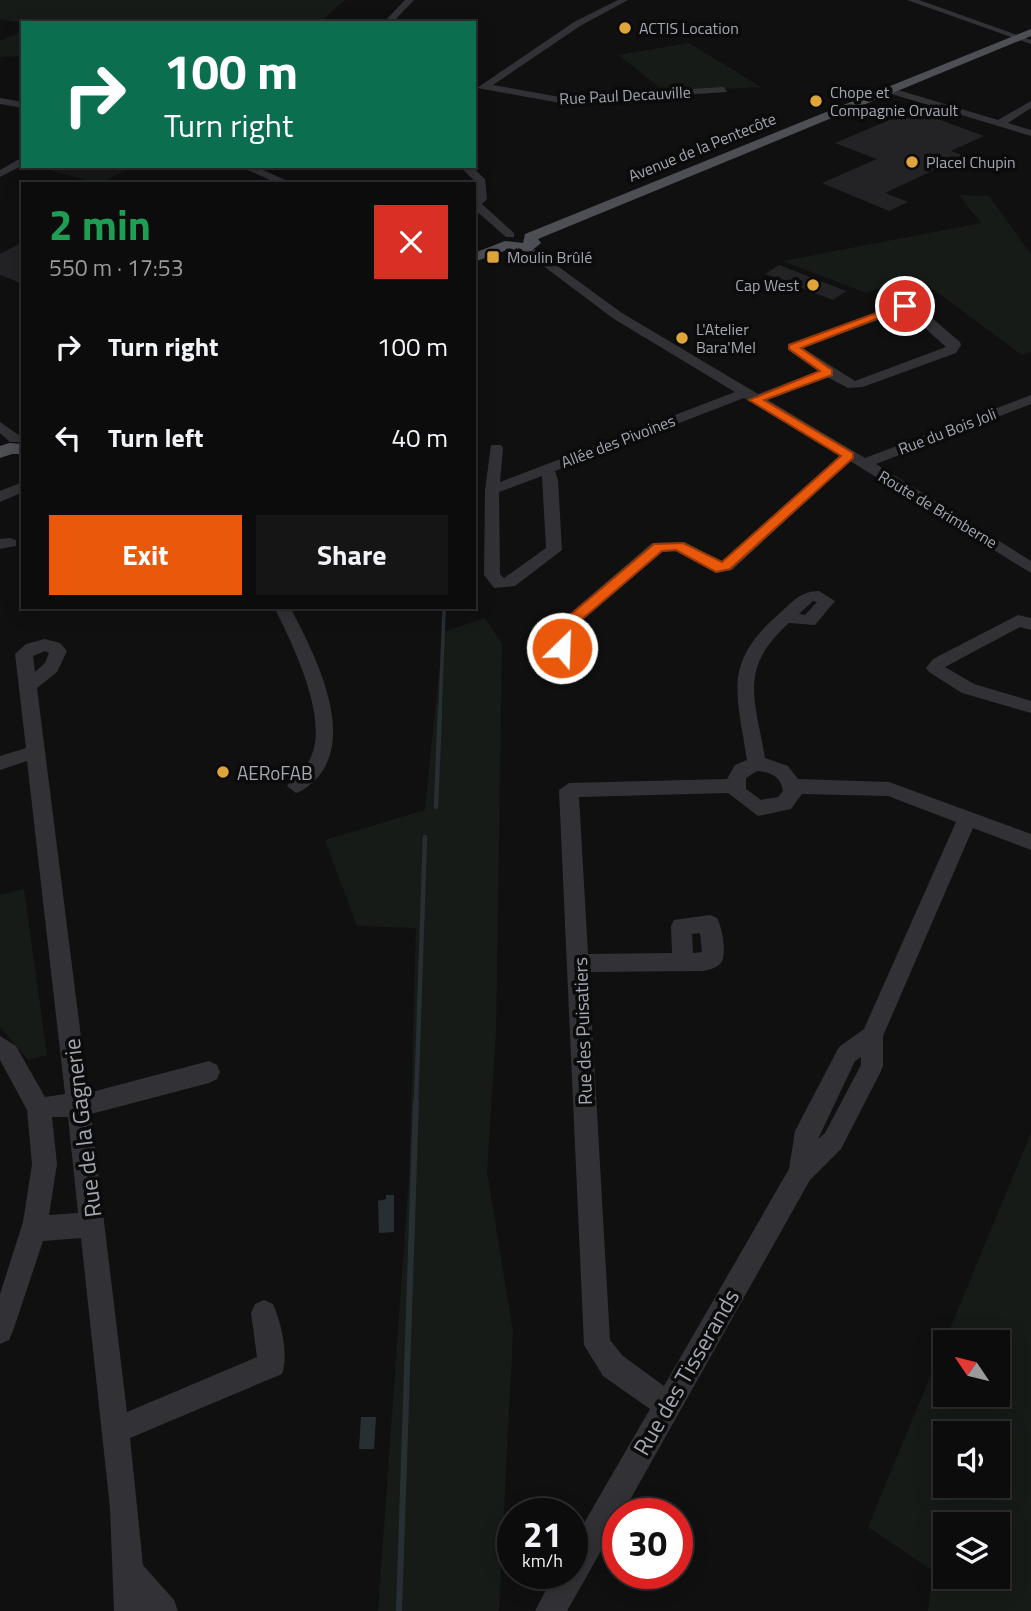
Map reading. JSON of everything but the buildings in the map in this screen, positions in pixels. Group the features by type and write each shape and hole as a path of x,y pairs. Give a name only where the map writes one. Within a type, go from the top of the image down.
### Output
{"main road":[{"path":"966,59 1016,38 1030,39"},
{"path":"966,59 1030,39"},
{"name":"Avenue de la Pentecôte","path":"528,242 966,59"},
{"path":"476,257 507,240 528,242"}],"street":[{"path":"389,21 410,0"},
{"path":"604,0 621,2"},
{"path":"911,0 1016,38"},
{"path":"476,90 577,24 621,2"},
{"name":"Rue Paul Decauville","path":"486,86 560,100 724,90"},
{"path":"888,90 1031,133"},
{"path":"0,101 21,105"},
{"path":"999,124 1031,104"},
{"path":"0,174 21,161"},
{"path":"249,168 284,182"},
{"path":"453,168 464,174 466,182"},
{"path":"467,168 479,176 482,199 476,203"},
{"path":"476,205 507,240"},
{"name":"Route de Brimberne","path":"528,242 618,316 1030,566"},
{"path":"905,306 915,310 956,345 951,350 858,384 853,385 828,372 793,347 905,306"},
{"name":"Allée des Pivoines","path":"492,490 749,396 828,372"},
{"name":"Rue du Bois Joli","path":"856,460 1031,399"},
{"path":"0,426 14,445"},
{"path":"496,449 492,490 492,575 500,584 509,582 554,551 551,480 547,469"},
{"path":"562,648 568,624 658,547 679,546 716,568 726,566 856,460"},
{"path":"0,497 21,487"},
{"path":"283,609 311,670 321,710 323,751 312,771 296,786"},
{"path":"757,764 746,689 751,656 787,617"},
{"path":"1031,624 1018,621 939,663 935,668 947,680 981,694 1031,707"},
{"name":"Rue de la Gagnerie","path":"28,685 80,1106 106,1356 117,1430 130,1572 129,1611"},
{"path":"0,763 35,752"},
{"path":"757,764 784,772 793,786 790,799 785,804 768,809 749,804 742,799 734,786 737,774 757,764"},
{"name":"Rue des Puisatiers","path":"668,1405 613,1366 597,1345 580,963 569,790 734,786"},
{"path":"793,786 889,789 1031,842"},
{"name":"Rue des Tisserands","path":"588,1545 801,1172 833,1140 872,1066 872,1036 968,818"},
{"path":"580,963 683,962"},
{"path":"0,1046 8,1053 39,1110 44,1163 35,1229 0,1331"},
{"path":"39,1110 55,1105 80,1106 209,1072"},
{"path":"35,1229 93,1225"},
{"path":"117,1430 272,1364 264,1313"},
{"path":"130,1572 163,1611"},
{"name":"Rue des Tisserands","path":"550,1611 563,1589"}],"shaded area":[{"path":"0,0 345,0 321,21 21,23 0,19"},
{"path":"21,32 21,56 0,57 0,41"},
{"path":"689,43 761,87 666,92 618,55"},
{"path":"41,168 133,168 101,182"},
{"path":"959,195 989,196 1031,254 1031,352 1022,355 915,276 866,293 783,261 981,223"},
{"path":"485,618 502,644 496,1033 487,1171 513,1333 505,1498 497,1498 499,1611 378,1611 409,1177 416,928 357,926 325,840 425,810 443,632"},
{"path":"24,889 47,1055 28,1060 0,1027 0,895"},
{"path":"1031,1133 1031,1611 928,1611 933,1571 868,1527 933,1370 933,1407 1010,1407 1010,1330 950,1330"},
{"path":"386,1195 394,1195 394,1232 379,1233 378,1201 386,1199"},
{"path":"361,1417 376,1417 374,1449 359,1449"}],"waterway":[{"path":"440,711 444,612"},
{"path":"436,807 440,710"},
{"path":"416,1103 425,837"},
{"path":"399,1611 416,1101"}],"place":[{"name":"ACTIS Location","path":"625,28"},
{"name":"Chope et Compagnie Orvault","path":"816,101"},
{"name":"Placel Chupin","path":"912,162"},
{"name":"Moulin Brûlé","path":"493,257"},
{"name":"Cap West","path":"813,285"},
{"name":"L'Atelier Bara'Mel","path":"682,338"},
{"name":"AERoFAB","path":"223,772"}],"route":[{"path":"562,648 568,624 658,547 668,544 679,546 716,568 726,566 849,455 755,400 828,372 793,347 905,306"}]}
